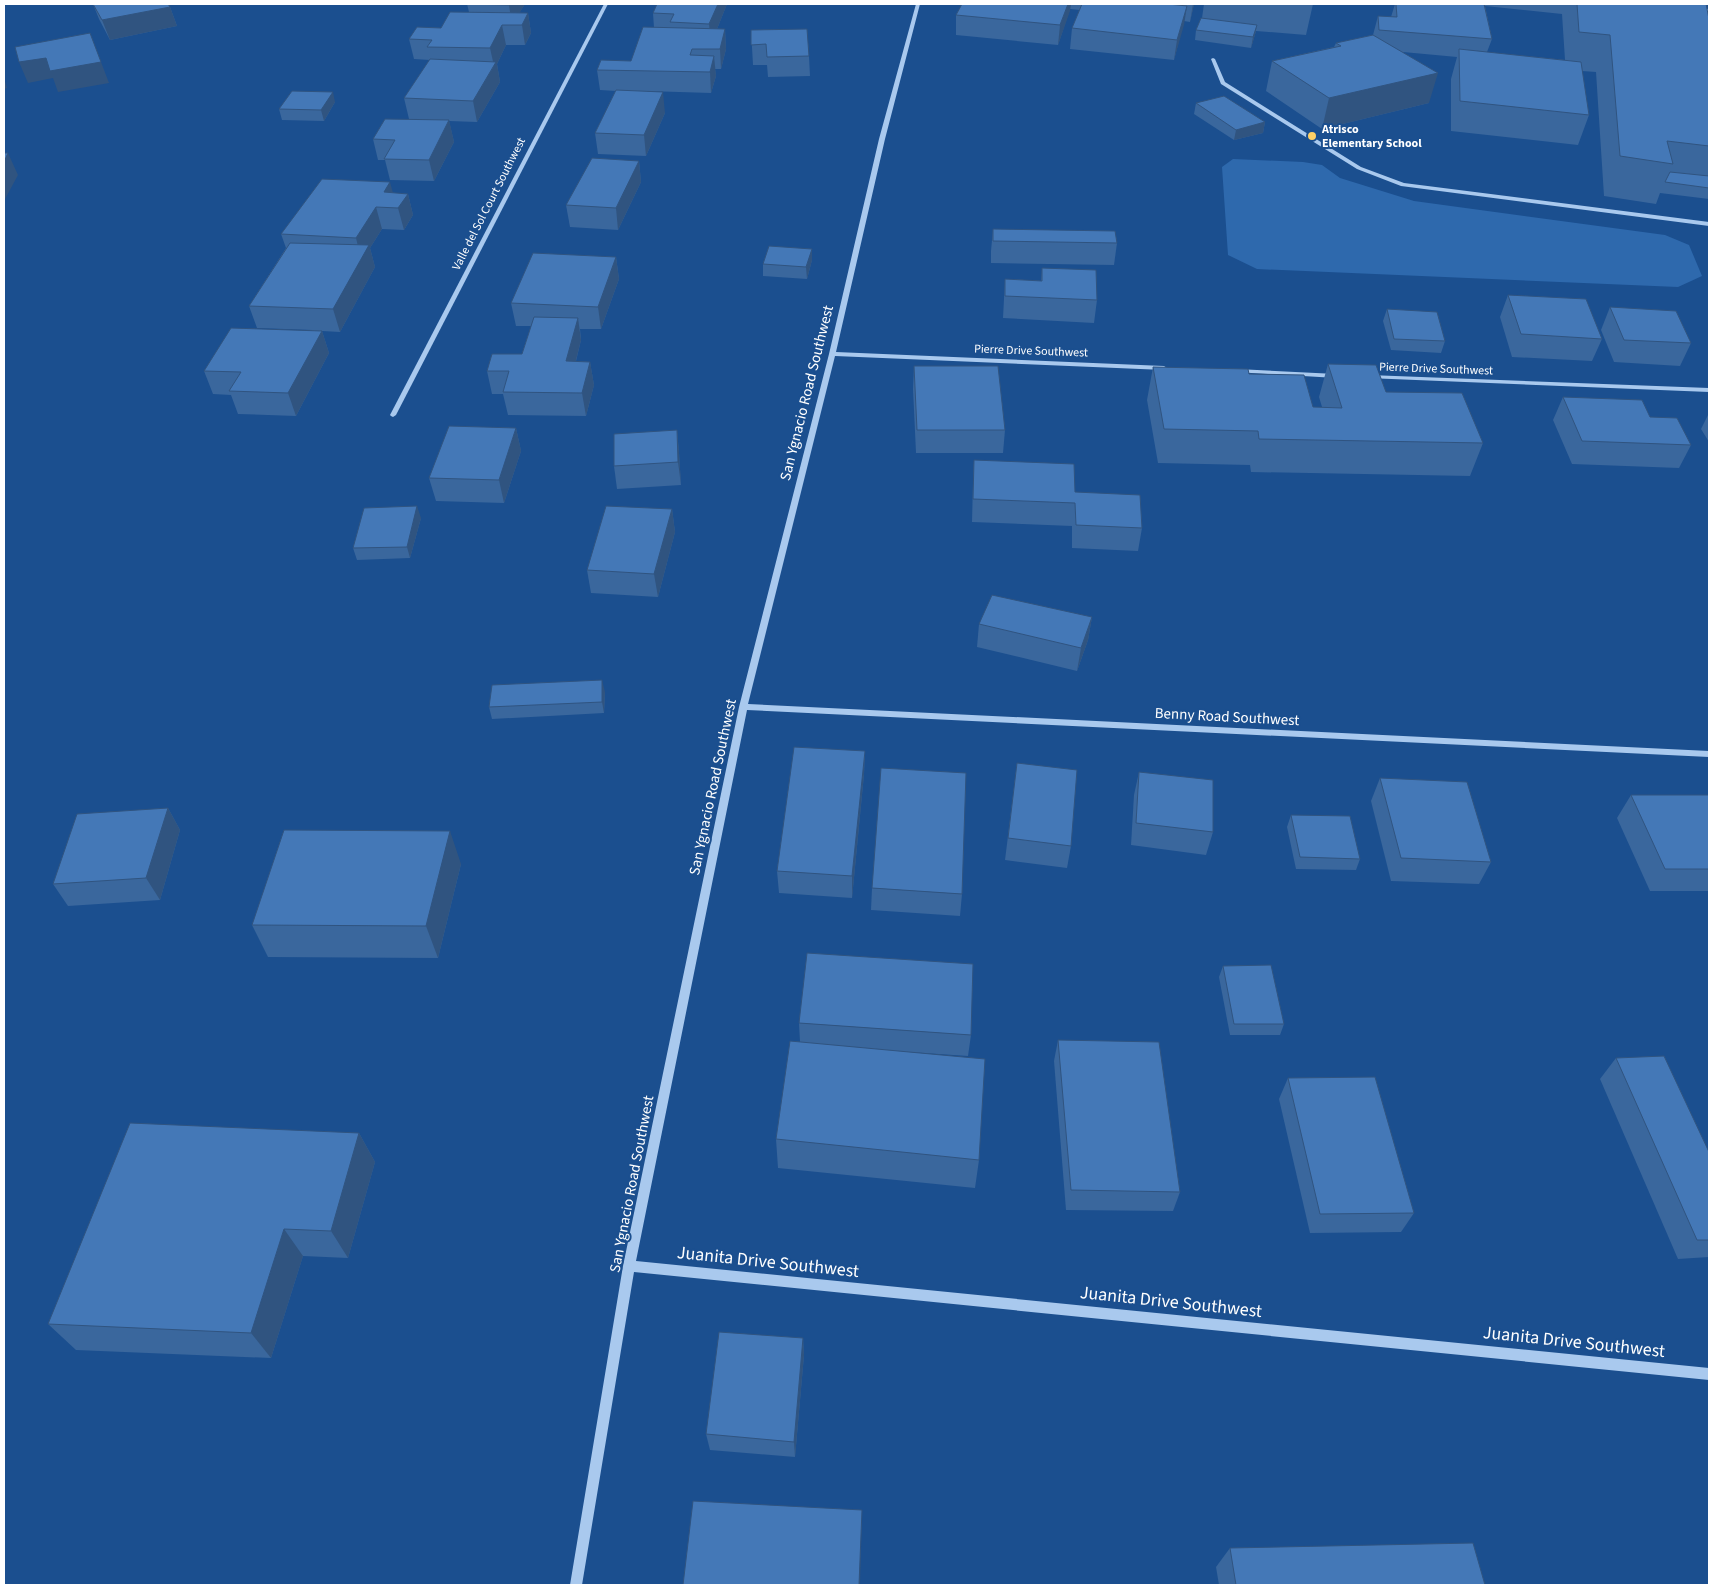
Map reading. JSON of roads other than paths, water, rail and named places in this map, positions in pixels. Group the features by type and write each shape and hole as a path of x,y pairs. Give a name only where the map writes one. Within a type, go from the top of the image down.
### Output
{"street":[{"name":"Valle del Sol Court Southwest","path":"393,415 606,4"},
{"name":"San Ygnacio Road Southwest","path":"576,1585 629,1266 743,707 832,354 882,139 918,4"},
{"path":"1701,4 1709,14"},
{"path":"1213,59 1223,83 1359,168 1403,185 1709,224"},
{"name":"Pierre Drive Southwest","path":"832,354 1177,369"},
{"path":"1226,371 1345,376"},
{"name":"Pierre Drive Southwest","path":"1364,377 1709,390"},
{"name":"Benny Road Southwest","path":"743,707 1709,754"},
{"name":"Juanita Drive Southwest","path":"629,1266 1709,1374"}],"place":[{"name":"Atrisco Elementary School","path":"1312,136"}]}
